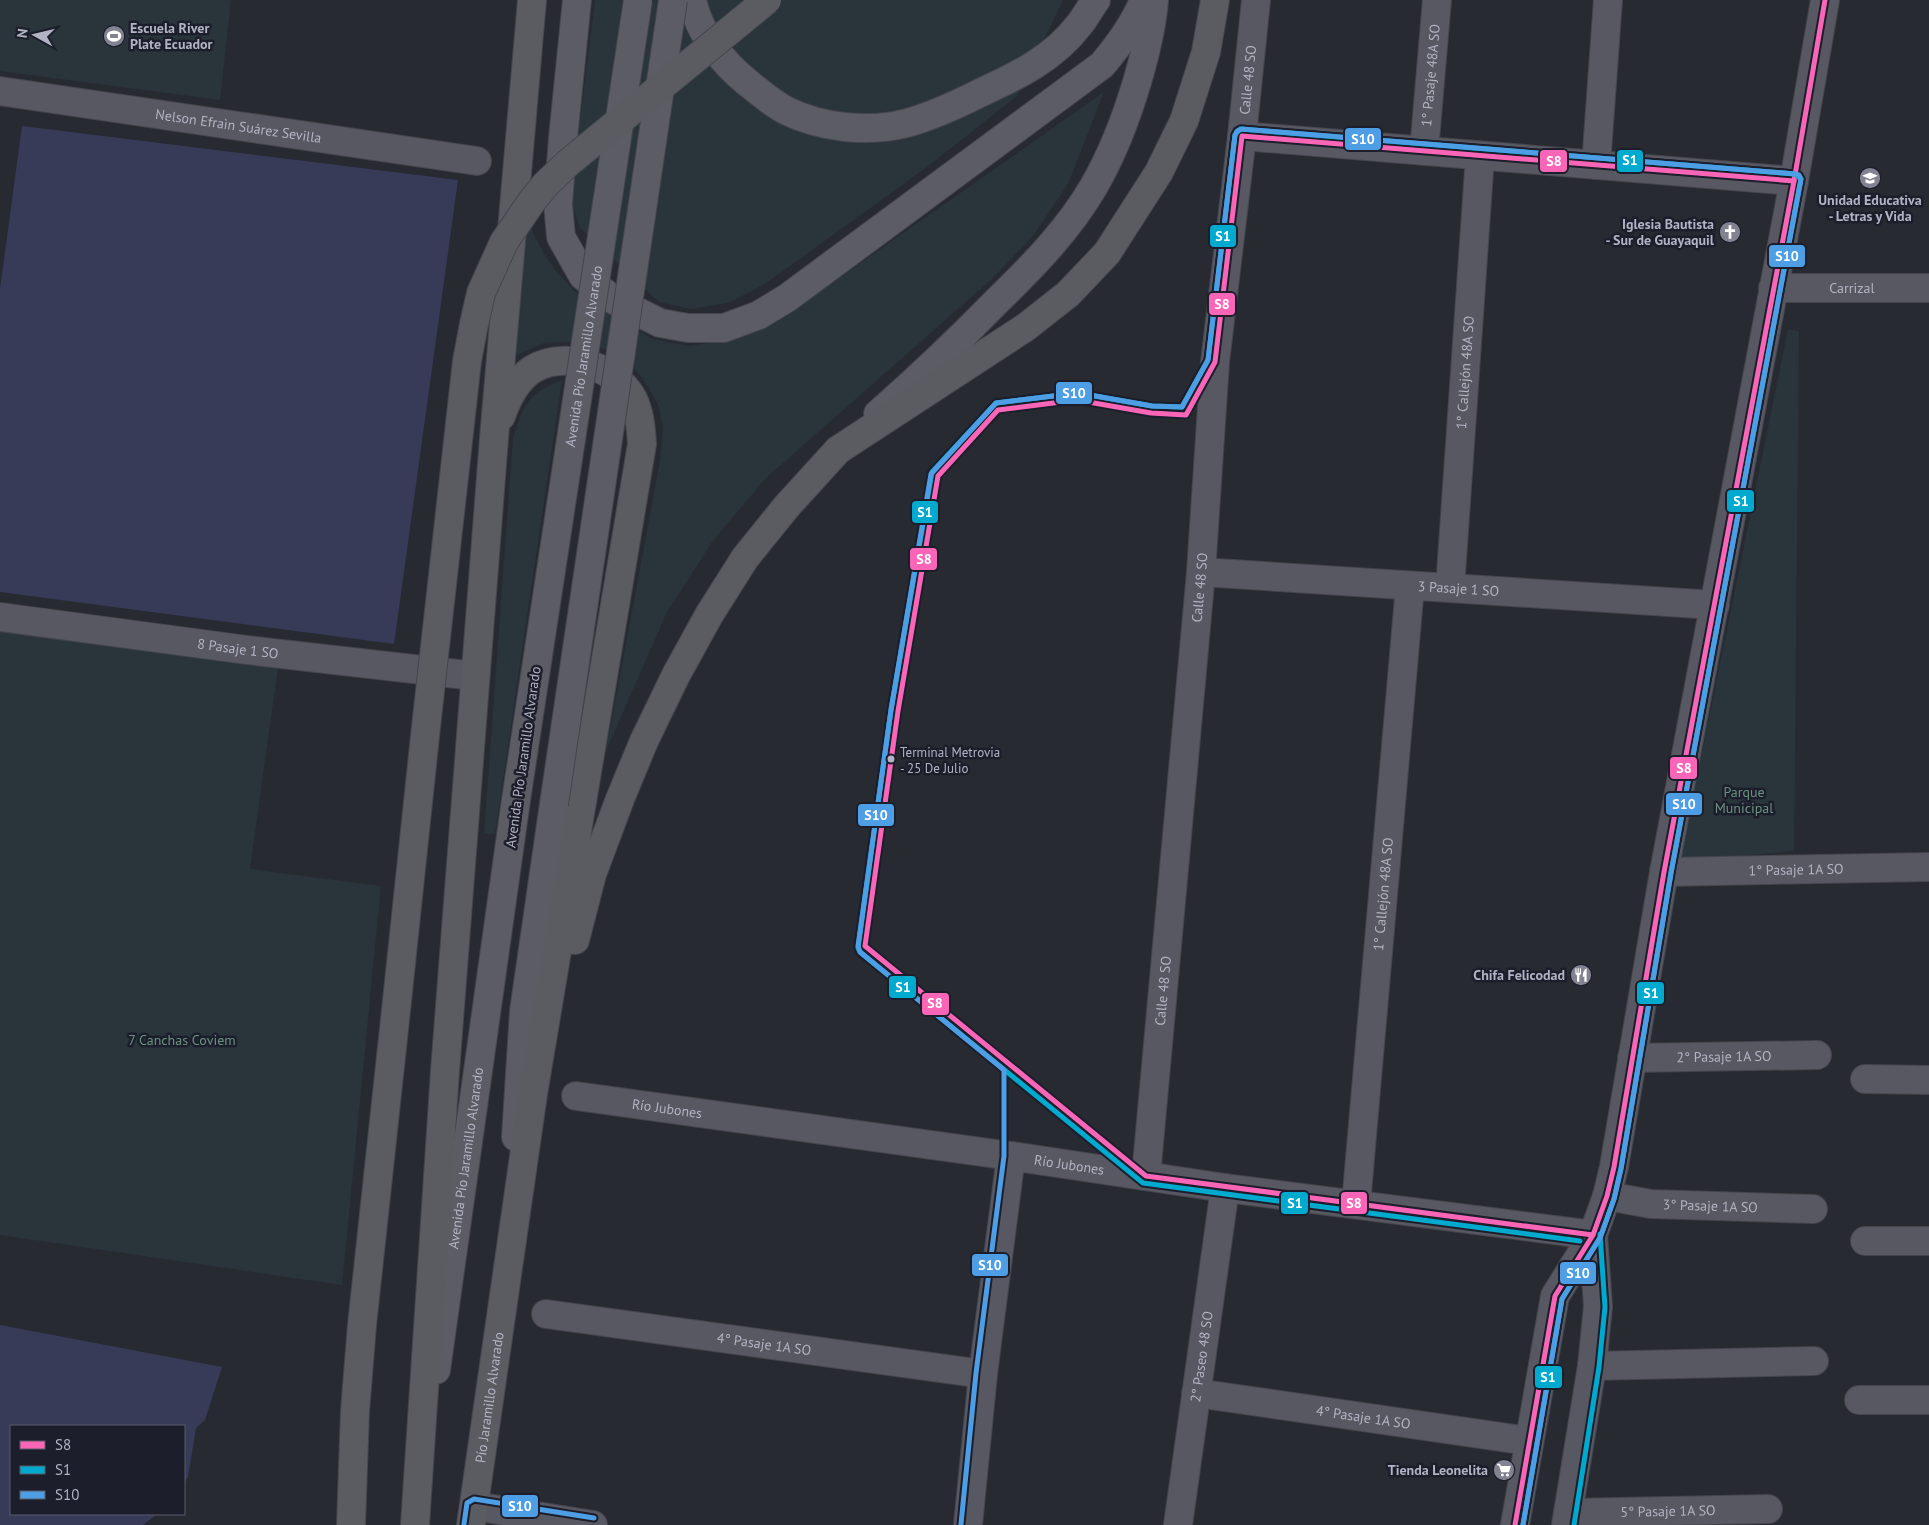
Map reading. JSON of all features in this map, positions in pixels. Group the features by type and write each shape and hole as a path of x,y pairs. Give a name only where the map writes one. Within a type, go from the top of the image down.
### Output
{"highway":[{"path":"415,1520 445,1071 494,438 532,0"},
{"path":"351,1525 354,1411 362,1325 467,362 482,293 504,242 546,184 568,163 767,0"},
{"path":"533,1094 592,874 644,741 676,675 709,615 745,558 787,506 838,450 980,359 1026,327 1068,294 1107,254 1160,172 1184,121 1206,52 1214,0"},
{"path":"494,438 506,402 518,383 532,370 550,363 568,362 592,365 608,372 623,385 633,399 640,420 642,444 533,1094"},
{"name":"Pío Jaramillo Alvarado","path":"473,1516 533,1094"}],"main road":[{"path":"578,0 558,204 561,236 583,276 614,300 660,323 688,328 724,328 759,315 787,298 1102,65 1121,43 1144,0"},
{"name":"Avenida Pío Jaramillo Alvarado","path":"415,1520 516,800 638,0"},
{"path":"508,1271 524,1011 673,0"},
{"path":"692,0 695,13 714,48 735,72 784,110 811,120 844,127 878,128 906,123 942,111 1007,80 1044,59 1060,46 1079,25 1096,0"},
{"path":"838,450 942,357 1037,261 1071,219 1097,180 1114,148 1128,115 1145,56 1154,0"}],"street":[{"name":"Calle 48 SO","path":"1146,1176 1201,572 1215,362 1256,0"},
{"name":"1° Pasaje 48A SO","path":"1424,151 1437,0"},
{"path":"1596,165 1608,0"},
{"path":"1515,1525 1555,1296 1592,1235 1607,1196 1614,1167 1664,872 1794,181 1825,0"},
{"name":"Nelson Efraìn Suárez Sevilla","path":"0,91 477,161"},
{"path":"1242,136 1794,181"},
{"name":"1° Callejón 48A SO","path":"1450,588 1480,156"},
{"name":"Carrizal","path":"1773,288 1929,288"},
{"name":"3 Pasaje 1 SO","path":"1201,572 1715,604"},
{"name":"1° Callejón 48A SO","path":"1356,1204 1410,586"},
{"name":"8 Pasaje 1 SO","path":"0,617 247,650 476,676"},
{"name":"1° Pasaje 1A SO","path":"1664,872 1929,867"},
{"name":"2° Pasaje 1A SO","path":"1632,1058 1817,1055"},
{"path":"1865,1079 1929,1080"},
{"name":"Río Jubones","path":"576,1096 1011,1156 1225,1188 1592,1235"},
{"path":"968,1525 983,1374 1011,1156"},
{"name":"2° Paseo 48 SO","path":"1178,1525 1225,1188"},
{"name":"3° Pasaje 1A SO","path":"1607,1196 1651,1204 1813,1209"},
{"path":"1567,1519 1592,1366 1598,1306 1592,1235"},
{"path":"1865,1241 1929,1241"},
{"name":"4° Pasaje 1A SO","path":"546,1314 983,1374"},
{"path":"1592,1366 1814,1361"},
{"name":"4° Pasaje 1A SO","path":"1196,1393 1529,1441"},
{"path":"1859,1400 1929,1400"},
{"name":"5° Pasaje 1A SO","path":"1567,1519 1768,1509"},
{"path":"473,1516 593,1525"}],"green space":[{"name":"Escuela River Plate Ecuador","path":"0,0 231,0 220,100 0,71"},
{"path":"595,0 1063,0 1017,96 927,167 765,284 728,303 691,309 659,302 580,228 572,204 572,183"},
{"path":"1104,92 1068,184 1033,236 993,278 766,478 712,542 667,612 606,751 660,461 663,429 659,407 649,388 635,369 611,352 593,345 570,342 544,343 510,358 528,191 532,231 557,273 575,291 652,339 688,346 728,340 775,323"},
{"name":"Parque Municipal","path":"1788,329 1799,331 1794,851 1680,861"},
{"path":"562,380 495,834 484,834 513,438 520,417 528,402 541,390"},
{"name":"7 Canchas Coviem","path":"0,627 278,667 250,869 381,886 342,1285 0,1235"}],"water":[{"path":"22,126 458,180 394,644 0,592 0,289"},
{"path":"0,1325 222,1367 205,1420 196,1428 188,1477 185,1482 185,1425 10,1425 10,1515 156,1515 143,1525 0,1525"}],"transit line":[{"name":"S8","path":"1515,1525 1555,1296 1593,1235 1607,1196 1614,1167 1664,872 1794,181 1825,0"},
{"name":"S1","path":"1580,1241 1143,1183 860,952 858,948 891,710 932,472 996,403 1078,393 1152,406 1182,407 1208,360 1235,135 1240,129 1795,174 1801,179 1671,873 1621,1168 1614,1199 1600,1238"},
{"name":"S10","path":"961,1524 976,1373 1004,1156 1004,1070 860,952 858,946 891,710 931,474 996,403 1078,393 1152,406 1182,407 1208,360 1235,135 1237,131 1242,129 1795,174 1799,175 1801,179 1671,873 1621,1169 1614,1199 1600,1238 1562,1299 1523,1525"},
{"name":"S8","path":"1593,1235 1146,1176 865,946 898,711 938,476 998,410 1077,400 1151,413 1186,415 1215,362 1242,136 1794,181"},
{"name":"S1","path":"1574,1525 1599,1367 1605,1307 1600,1234"},
{"name":"S1","path":"1523,1525 1562,1299 1599,1239"},
{"name":"S10","path":"464,1524 467,1503 474,1499 594,1518"}],"place":[{"name":"Escuela River Plate Ecuador","path":"114,36"},
{"name":"Unidad Educativa - Letras y Vida","path":"1870,178"},
{"name":"Iglesia Bautista - Sur de Guayaquil","path":"1730,232"},
{"name":"Terminal Metrovia - 25 De Julio","path":"891,759"},
{"name":"Chifa Felicodad","path":"1581,975"},
{"name":"Tienda Leonelita","path":"1504,1470"}]}
